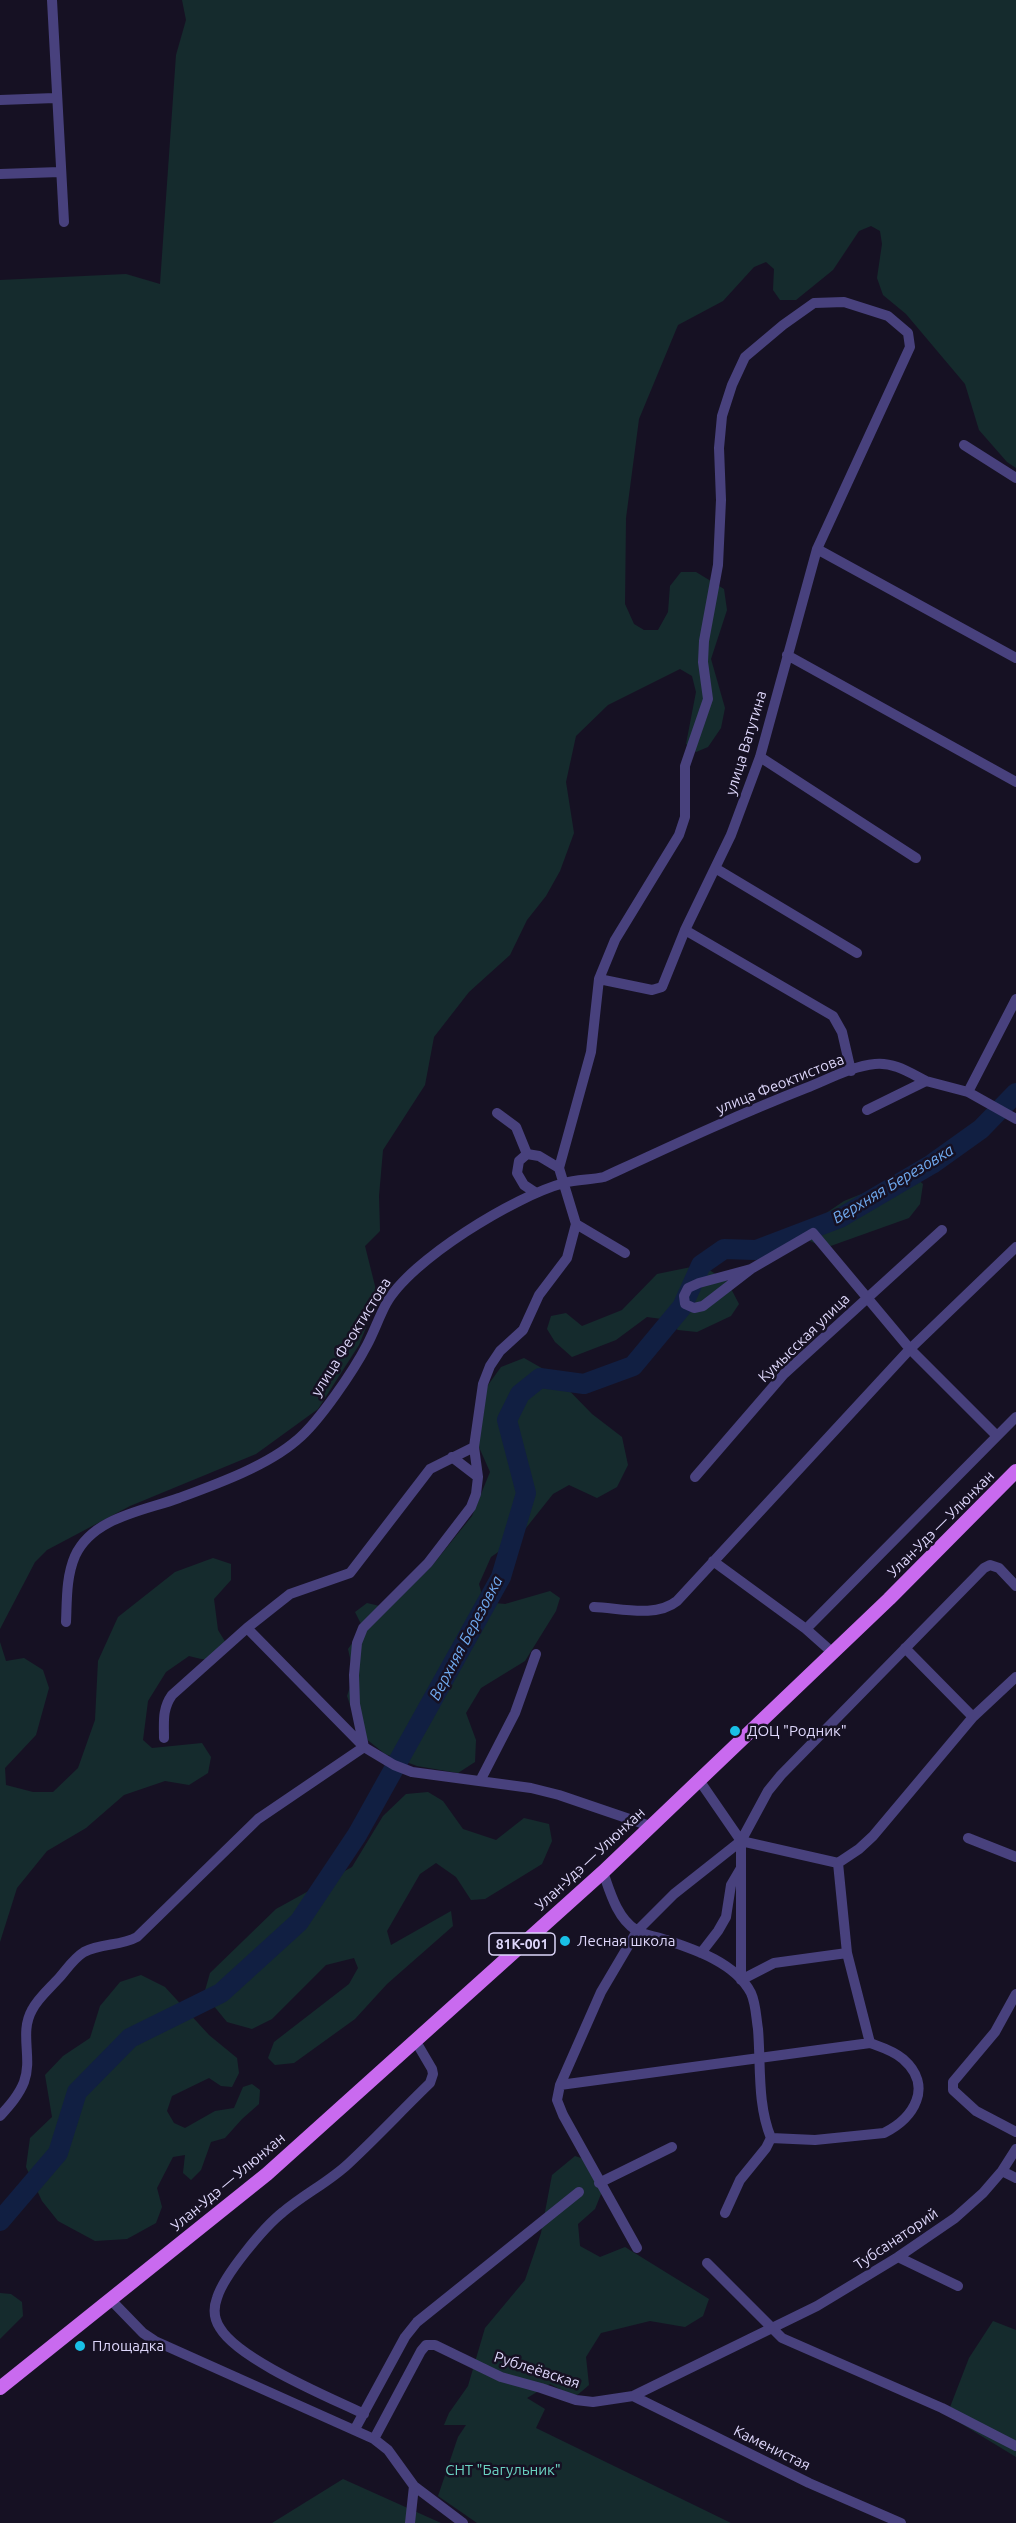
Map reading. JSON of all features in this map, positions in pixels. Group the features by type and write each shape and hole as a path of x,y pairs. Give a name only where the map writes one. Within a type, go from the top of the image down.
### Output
{"main road":[{"name":"Улан-Удэ — Улюнхан","path":"0,2388 267,2174 603,1872 833,1653 1016,1471"}],"street":[{"path":"51,0 64,222"},
{"path":"0,100 56,98"},
{"path":"0,174 60,172"},
{"name":"улица Ватутина","path":"844,302 888,316 908,333 910,346 817,549 760,757 731,835 685,930 662,987 652,990 599,979 615,940 679,835 685,817 685,766 708,699 703,662 704,641 718,565 721,500 719,448 722,417 732,385 745,357 769,336 814,303 844,302"},
{"path":"964,445 1016,478"},
{"path":"817,549 1016,658"},
{"path":"787,655 1016,783"},
{"path":"760,757 916,858"},
{"path":"715,868 857,953"},
{"path":"685,930 833,1016 842,1032 850,1071"},
{"path":"559,1168 591,1052 599,979"},
{"path":"968,1092 1016,999"},
{"name":"улица Феоктистова","path":"66,1623 68,1578 76,1554 91,1534 112,1521 180,1498 260,1464 297,1440 322,1413 366,1347 387,1304 402,1281 466,1232 536,1193 565,1182 604,1177 750,1110 873,1064 900,1067 926,1081 968,1092 1016,1119"},
{"path":"867,1110 926,1081"},
{"path":"497,1113 516,1127 527,1154"},
{"path":"364,1747 356,1704 354,1675 360,1635 370,1620 435,1555 471,1507 476,1494 478,1477 474,1447 483,1384 490,1366 500,1352 523,1330 539,1295 567,1258 576,1224 565,1182 559,1168 539,1156 527,1154"},
{"path":"527,1154 519,1161 517,1173 524,1185 536,1193"},
{"path":"576,1224 625,1253"},
{"name":"Кумысская улица","path":"695,1477 784,1374 942,1230"},
{"path":"751,1269 699,1282 688,1288 684,1296 685,1304 694,1308 703,1306 751,1269 813,1233 910,1349 997,1436"},
{"path":"594,1607 656,1611 667,1608 910,1349 1016,1247"},
{"path":"806,1629 1016,1416"},
{"path":"164,1738 165,1705 172,1695 290,1593 350,1574 424,1475 436,1465 474,1447"},
{"path":"452,1457 478,1477"},
{"path":"712,1561 806,1629 833,1653"},
{"path":"637,2248 599,2183 557,2100 560,2085 601,1992 637,1931 674,1894 741,1841 768,1791 781,1775 984,1568 990,1564 999,1568 1016,1586"},
{"path":"247,1629 364,1747 378,1757 412,1772 531,1788 559,1795 650,1826"},
{"path":"905,1648 973,1717"},
{"path":"480,1781 515,1713 536,1654"},
{"path":"741,1841 838,1863 859,1850 873,1836 973,1717 1016,1677"},
{"path":"0,2116 24,2082 27,2065 25,2034 32,2009 74,1962 83,1953 94,1948 127,1943 137,1937 258,1819 364,1747"},
{"path":"699,1780 741,1841 741,1980"},
{"path":"968,1838 1016,1857"},
{"path":"838,1863 847,1953 870,2043"},
{"path":"701,1953 726,1917 731,1885 741,1866"},
{"path":"603,1872 621,1916 637,1931 701,1953 725,1966 741,1980 751,1993 755,2008 760,2058 762,2109 771,2138 766,2148 740,2180 725,2213"},
{"path":"741,1980 774,1963 847,1953"},
{"path":"1016,1994 995,2032 953,2082 952,2090 976,2111 1016,2132"},
{"path":"364,2414 285,2376 238,2347 221,2330 214,2316 216,2298 222,2286 268,2225 349,2164 430,2083 432,2069 415,2040"},
{"path":"560,2085 870,2043 886,2048 903,2058 914,2071 918,2089 916,2105 906,2118 884,2133 815,2140 771,2138"},
{"path":"599,2183 672,2147"},
{"name":"Тубсанаторий","path":"771,2328 817,2306 955,2218 983,2193 1002,2171 1016,2149"},
{"path":"1002,2171 1016,2178"},
{"path":"355,2429 405,2337 417,2322 579,2192"},
{"path":"897,2257 958,2286"},
{"path":"707,2263 782,2338 942,2408 1016,2446"},
{"path":"110,2299 142,2333 161,2344 374,2439 388,2450 414,2486 463,2523"},
{"name":"Рублеёвская","path":"374,2439 426,2345 435,2345 501,2378 576,2400 593,2402 633,2396 771,2328"},
{"name":"Каменистая","path":"633,2396 809,2483 901,2523"},
{"path":"410,2523 414,2486"}],"green space":[{"path":"182,0 1016,0 1016,468 1007,462 979,430 965,384 906,314 883,295 877,278 882,244 880,231 871,226 859,231 833,270 796,300 780,300 773,290 774,269 766,262 754,267 723,301 678,325 639,419 626,518 625,604 634,624 644,630 658,630 668,612 670,586 681,572 696,572 724,589 727,610 711,659 725,708 721,728 708,747 696,752 686,744 696,692 692,676 680,669 608,705 576,736 566,782 574,833 560,871 546,896 527,920 510,955 469,992 434,1037 425,1085 383,1150 379,1196 380,1231 365,1246 378,1298 359,1345 318,1409 256,1454 130,1506 47,1550 35,1562 0,1629 0,280 126,274 160,284 176,55 186,20"},
{"path":"911,1174 923,1184 920,1204 909,1218 825,1248 810,1241 810,1224 844,1201"},
{"path":"701,1265 727,1281 739,1304 731,1316 697,1332 678,1330 662,1319 647,1317 616,1340 572,1357 555,1342 547,1329 551,1316 566,1313 582,1326 622,1310 657,1274"},
{"path":"524,1358 554,1375 592,1414 622,1437 628,1465 617,1487 597,1498 569,1485 553,1494 518,1538 491,1557 479,1584 484,1602 505,1604 550,1591 560,1598 556,1611 525,1661 481,1688 466,1713 476,1740 475,1762 458,1773 417,1766 385,1754 360,1734 347,1696 354,1675 348,1649 363,1628 355,1612 367,1603 388,1608 431,1567 472,1516 490,1472 475,1438 478,1399 501,1367"},
{"path":"213,1558 231,1564 231,1580 214,1599 218,1630 229,1648 220,1657 211,1660 189,1656 166,1672 148,1701 143,1740 152,1748 202,1743 211,1757 208,1773 189,1785 165,1781 124,1795 86,1828 47,1851 17,1888 0,1942 0,1642 6,1661 24,1658 43,1670 49,1688 36,1735 5,1768 6,1785 33,1792 53,1792 78,1768 95,1720 98,1661 118,1617 175,1572"},
{"path":"428,1792 443,1801 463,1829 496,1840 524,1818 549,1824 552,1841 542,1864 485,1899 471,1900 456,1877 436,1863 420,1874 387,1931 391,1945 451,1911 453,1926 387,1984 355,2019 294,2063 275,2065 268,2058 274,2042 349,1984 358,1968 354,1958 326,1965 272,2019 252,2029 227,2022 204,1994 210,1973 276,1909 352,1867 383,1816 406,1794"},
{"path":"141,1975 165,1987 209,2035 237,2058 239,2073 232,2087 221,2086 209,2078 172,2096 167,2111 174,2123 185,2128 215,2111 234,2108 243,2087 252,2084 260,2090 259,2104 225,2138 211,2142 201,2170 191,2180 183,2173 185,2155 173,2157 157,2188 162,2207 156,2223 127,2239 95,2241 58,2221 42,2201 26,2167 30,2138 52,2117 45,2075 63,2056 90,2038 100,2006 120,1982"},
{"name":"СНТ \"Багульник\"","path":"575,2156 590,2161 605,2184 595,2209 578,2224 580,2246 600,2257 625,2247 709,2299 703,2316 685,2327 650,2321 601,2333 586,2357 589,2385 575,2397 550,2384 527,2398 545,2409 536,2428 731,2523 477,2523 438,2496 458,2437 466,2425 444,2425 449,2413 468,2386 485,2328 525,2280 541,2233 552,2175"},
{"path":"0,2293 11,2294 22,2302 23,2316 0,2339"},
{"path":"993,2321 1016,2330 1016,2457 947,2415 969,2358"},
{"path":"343,2479 441,2523 272,2523"}],"waterway":[{"name":"Верхняя Березовка","path":"0,2221 58,2153 77,2092 130,2038 221,1993 299,1922 357,1835 501,1577 526,1493 507,1420 520,1394 540,1378 584,1384 633,1366 682,1307 701,1265 724,1249 756,1250 840,1218 932,1164 981,1129 1016,1093"}],"place":[{"name":"ДОЦ \"Родник\"","path":"735,1731"},
{"name":"Лесная школа","path":"565,1941"},
{"name":"Площадка","path":"80,2346"}]}
